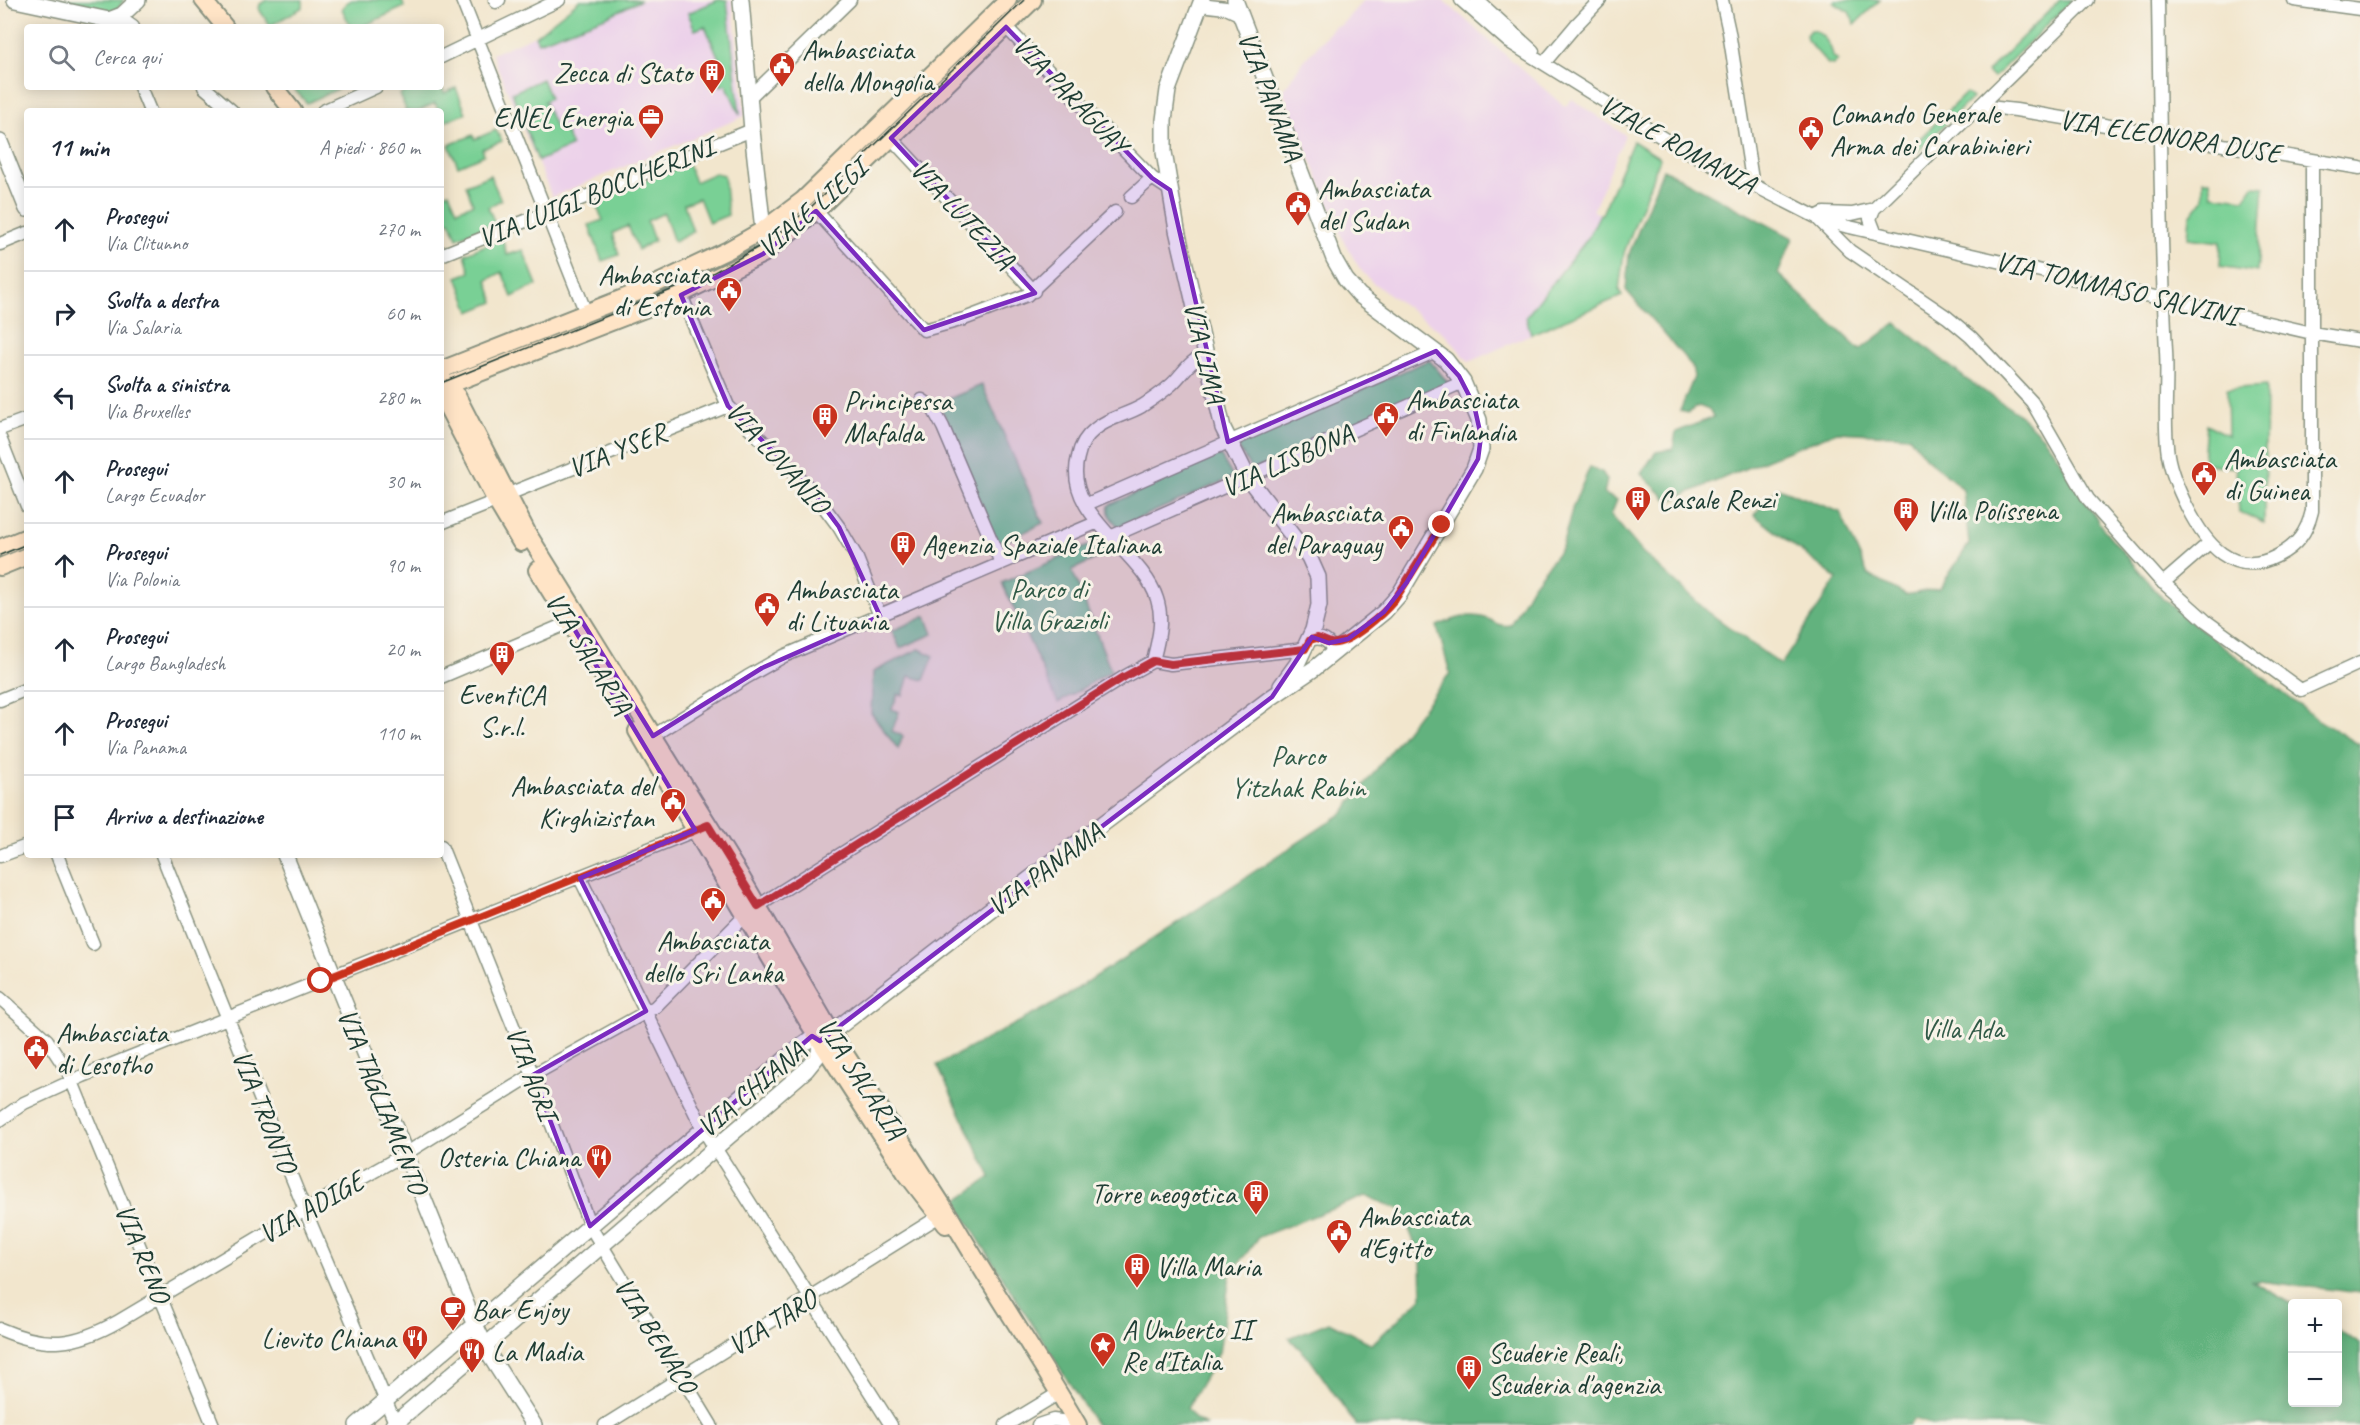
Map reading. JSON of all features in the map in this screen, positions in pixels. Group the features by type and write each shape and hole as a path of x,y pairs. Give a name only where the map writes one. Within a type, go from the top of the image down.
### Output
{"main road":[{"path":"203,0 223,24"},
{"name":"VIALE LIEGI","path":"444,369 586,313 691,268 763,230 803,200 1008,0"},
{"name":"VIALE LIEGI","path":"444,383 681,295 744,265 772,247 816,211 1033,0"},
{"path":"276,90 291,108"},
{"name":"VIA SALARIA","path":"444,400 501,498 753,911 826,1037 902,1139 967,1248 1027,1339 1078,1424"},
{"path":"0,548 24,538"},
{"path":"0,567 24,557"},
{"name":"VIA SALARIA","path":"575,620 653,736 702,828"},
{"name":"VIA SALARIA","path":"826,1037 838,1067 905,1172 938,1217 967,1248"}],"street":[{"path":"15,0 118,22 138,0"},
{"path":"462,0 586,313"},
{"path":"495,0 496,2 499,0"},
{"path":"444,56 559,0"},
{"path":"741,0 763,230 772,247"},
{"path":"749,98 850,0"},
{"name":"VIA PANAMA","path":"826,1037 1328,652 1384,612 1399,595 1474,469 1481,449 1480,429 1474,405 1463,382 1436,351 1359,295 1341,273 1328,246 1236,0"},
{"name":"VIALE ROMANIA","path":"1461,0 1509,42 1671,144 1816,217"},
{"name":"VIALE ROMANIA","path":"1477,0 1532,49 1544,63"},
{"path":"1544,63 1600,0"},
{"path":"1722,0 1753,186"},
{"path":"1875,232 1870,219 1874,209 2088,0"},
{"path":"2158,0 2163,298 2169,456 2178,488 2209,543 2220,553 2235,561 2261,562 2283,553 2297,543 2305,532 2311,516 2313,497 2312,160"},
{"path":"2294,0 2360,9"},
{"path":"1201,3 1226,8 1241,15"},
{"name":"VIA LIMA","path":"1201,3 1166,99 1164,152 1170,190 1206,355 1228,442 1248,478 1316,568 1319,581 1319,605 1307,645 1289,676 1272,697"},
{"name":"VIA PARAGUAY","path":"1006,27 1152,178 1170,190"},
{"path":"141,90 149,108"},
{"path":"208,90 228,108"},
{"path":"330,108 368,90"},
{"name":"VIA ELEONORA DUSE","path":"1979,106 2360,168"},
{"name":"VIA LUIGI BOCCHERINI","path":"444,254 752,130"},
{"name":"VIA LUTEZIA","path":"891,138 1034,291"},
{"path":"0,142 24,202"},
{"path":"1131,197 1152,178"},
{"path":"1874,209 1852,214 1824,213 1816,217 1850,251 1947,317 2003,369 2032,402 2088,499 2163,583 2206,621 2301,690 2360,663"},
{"path":"816,211 924,330 1007,304 1034,291 1115,212"},
{"path":"1850,251 1859,229 1852,214"},
{"name":"VIA TOMMASO SALVINI","path":"1816,217 1859,229 2312,333 2360,341"},
{"path":"0,244 24,234"},
{"name":"VIA LOVANIO","path":"681,295 728,406 813,492 839,527 856,556 880,616"},
{"name":"VIA LISBONA","path":"1087,504 1436,351"},
{"path":"1206,355 1194,360 1156,397 1100,426 1088,436 1078,455 1076,472 1079,490 1098,522 1153,589 1160,612 1158,639 1153,661 1171,664 1307,645 1317,638 1328,652 1313,659 1307,645"},
{"name":"VIA LISBONA","path":"1110,537 1463,382"},
{"path":"922,400 932,407 943,426 1001,563"},
{"name":"VIA YSER","path":"444,522 728,406"},
{"path":"0,429 24,420"},
{"path":"0,438 24,498"},
{"path":"653,736 768,665 1098,522"},
{"path":"2163,583 2209,543"},
{"path":"444,676 575,620"},
{"name":"VIA ADIGE","path":"0,1329 32,1341 65,1341 100,1332 305,1210 405,1154 533,1075 655,1007 753,911 1124,677 1153,661"},
{"path":"0,700 24,690"},
{"path":"0,1120 24,1103 72,1081 702,828"},
{"path":"0,856 24,847"},
{"name":"VIA AGRI","path":"444,853 533,1075 590,1226"},
{"path":"58,858 93,944"},
{"name":"VIA TRONTO","path":"163,858 305,1210 395,1424"},
{"name":"VIA TAGLIAMENTO","path":"286,858 475,1325 484,1345 534,1425"},
{"path":"580,878 715,1149 891,1425"},
{"name":"VIA RENO","path":"0,999 47,1040 59,1056 72,1081 213,1425"},
{"name":"VIA CHIANA","path":"357,1425 806,1041 826,1037 819,1054 806,1070 395,1424"},
{"path":"806,1070 822,1064 838,1067"},
{"name":"VIA TARO","path":"605,1425 938,1217"},
{"path":"590,1226 601,1246"},
{"name":"VIA BENACO","path":"601,1246 711,1425"},
{"path":"1006,1425 1059,1393"},
{"path":"1038,1425 1053,1420 1078,1424"}],"highlighted area":[{"path":"1006,27 1152,178 1170,190 1228,442 1436,351 1459,376 1474,405 1481,436 1478,459 1407,582 1384,612 1348,639 1329,643 1312,637 1272,697 820,1041 812,1036 590,1226 533,1075 646,1011 580,878 695,830 570,622 580,618 653,736 762,668 880,616 839,527 813,492 728,406 681,295 763,254 816,211 924,330 1035,293 891,138"}],"shaded area":[{"path":"615,0 732,0 745,116 552,197 492,54"},
{"path":"1364,0 1443,0 1565,107 1572,99 1625,135 1593,211 1600,214 1588,238 1526,316 1531,334 1469,362 1446,335 1372,282 1360,269 1343,240 1283,91 1301,64 1335,26 1341,25"}],"green space":[{"path":"48,0 124,0 113,15"},
{"path":"267,0 303,0 303,7 273,24 269,24 259,9 260,4"},
{"path":"352,0 402,0 404,7 367,24 350,24 342,9"},
{"path":"580,0 641,0 608,16 538,42 535,36"},
{"path":"718,0 727,0 740,115 726,84 721,86 715,71 723,68 705,26 695,30 688,13"},
{"path":"1835,0 1880,0 1855,24 1849,12 1833,2"},
{"path":"2060,0 2072,0 1993,78 1987,72"},
{"path":"1810,30 1819,33 1828,44 1833,57 1838,61 1833,65 1828,64 1807,40 1806,35"},
{"path":"542,79 550,98 544,101 557,131 564,129 572,146 538,161 512,93"},
{"path":"456,88 466,113 444,122 444,108 438,108 435,103 424,108 405,108 400,94 408,90 443,90 444,93"},
{"path":"295,90 335,90 307,103"},
{"path":"1966,93 1972,98 1917,152 1912,146"},
{"path":"496,130 502,141 482,149 484,155 458,166 449,145 473,135 475,139"},
{"path":"1633,141 1660,158 1624,253 1619,290 1622,296 1531,334 1526,317 1588,238 1602,214"},
{"path":"688,164 695,182 715,173 724,175 728,215 709,223 699,198 684,204 693,232 674,242 664,213 647,221 654,241 638,250 628,226 613,233 619,255 602,261 589,225 603,220 594,201"},
{"name":"Villa Ada","path":"1663,169 1793,238 1778,274 1860,350 1896,323 1966,379 2020,415 2043,437 2061,461 2101,526 2163,599 2318,720 2360,745 2360,1293 2250,1280 2288,1302 2288,1407 2342,1407 2342,1333 2360,1344 2360,1425 1932,1425 1915,1419 1909,1425 1356,1425 1310,1359 1289,1338 1329,1322 1372,1344 1422,1297 1421,1261 1402,1210 1366,1196 1259,1237 1230,1275 1219,1353 1187,1408 1195,1419 1205,1425 1096,1425 955,1202 991,1177 937,1065 1057,1002 1343,813 1450,673 1437,626 1469,616 1482,617 1501,625 1510,625 1532,586 1562,547 1573,506 1590,467 1602,472 1607,480 1604,494 1617,500 1611,515 1642,552 1707,611 1781,665 1837,579 1754,515 1778,488 1840,512 1868,575 1906,595 1940,588 1969,544 1963,489 1926,458 1909,436 1837,432 1669,501 1641,474 1656,452 1673,449 1676,432 1714,417 1709,410 1699,406 1687,413 1680,411 1694,377 1692,366 1626,290 1629,254"},
{"path":"490,175 501,200 488,207 495,223 457,238 450,221 444,223 444,194 449,192 457,210 473,204 466,185"},
{"path":"2203,180 2210,180 2212,195 2244,199 2253,186 2264,187 2257,272 2220,266 2221,242 2188,238 2190,216 2203,199"},
{"path":"502,238 507,255 523,250 537,285 512,297 502,272 487,280 494,302 470,312 457,277 470,272 465,254"},
{"path":"1429,360 1450,385 1252,471 1237,445"},
{"path":"982,385 1043,523 998,545 939,403"},
{"path":"2266,386 2264,523 2239,512 2236,468 2203,463 2206,424 2228,435 2227,389"},
{"path":"1220,455 1233,477 1119,527 1111,517 1109,505"},
{"name":"Parco di Villa Grazioli","path":"1102,540 1110,552 1072,570 1111,671 1058,703 1002,583"},
{"path":"926,616 933,634 900,648 892,631"},
{"path":"919,649 934,656 924,680 909,676 903,695 898,694 892,709 899,712 892,731 903,736 898,749 871,713 873,672"}],"tram line":[{"path":"444,382 711,274 769,241 811,207 1024,0"},
{"path":"0,555 24,545"}],"place":[{"name":"Ambasciata della Mongolia","path":"782,88"},
{"name":"Zecca di Stato","path":"712,95"},
{"name":"ENEL Energia","path":"651,140"},
{"name":"Comando Generale Arma dei Carabinieri","path":"1811,152"},
{"name":"Ambasciata del Sudan","path":"1298,227"},
{"name":"Ambasciata di Estonia","path":"729,313"},
{"name":"Ambasciata di Finlandia","path":"1386,438"},
{"name":"Principessa Mafalda","path":"825,439"},
{"name":"Ambasciata di Guinea","path":"2204,497"},
{"name":"Casale Renzi","path":"1638,522"},
{"name":"Villa Polissena","path":"1906,533"},
{"name":"Ambasciata del Paraguay","path":"1401,551"},
{"name":"Agenzia Spaziale Italiana","path":"903,567"},
{"name":"Ambasciata di Lituania","path":"767,628"},
{"name":"EventiCA S.r.l.","path":"502,677"},
{"name":"Ambasciata del Kirghizistan","path":"673,824"},
{"name":"Ambasciata dello Sri Lanka","path":"713,923"},
{"name":"Ambasciata di Lesotho","path":"36,1071"},
{"name":"Osteria Chiana","path":"599,1180"},
{"name":"Torre neogotica","path":"1256,1216"},
{"name":"Ambasciata d'Egitto","path":"1339,1255"},
{"name":"Villa Maria","path":"1137,1289"},
{"name":"Bar Enjoy","path":"453,1332"},
{"name":"Lievito Chiana","path":"415,1361"},
{"name":"A Umberto II Re d'Italia","path":"1103,1368"},
{"name":"La Madia","path":"472,1374"},
{"name":"Scuderie Reali, Scuderia d'agenzia","path":"1469,1391"}],"route":[{"path":"321,981 708,825 758,906 1153,661 1171,664 1305,649 1310,640 1317,638 1329,643 1348,639 1384,612 1399,595 1442,525"}],"park label":[{"name":"Parco Yitzhak Rabin","path":"1298,771"}]}
